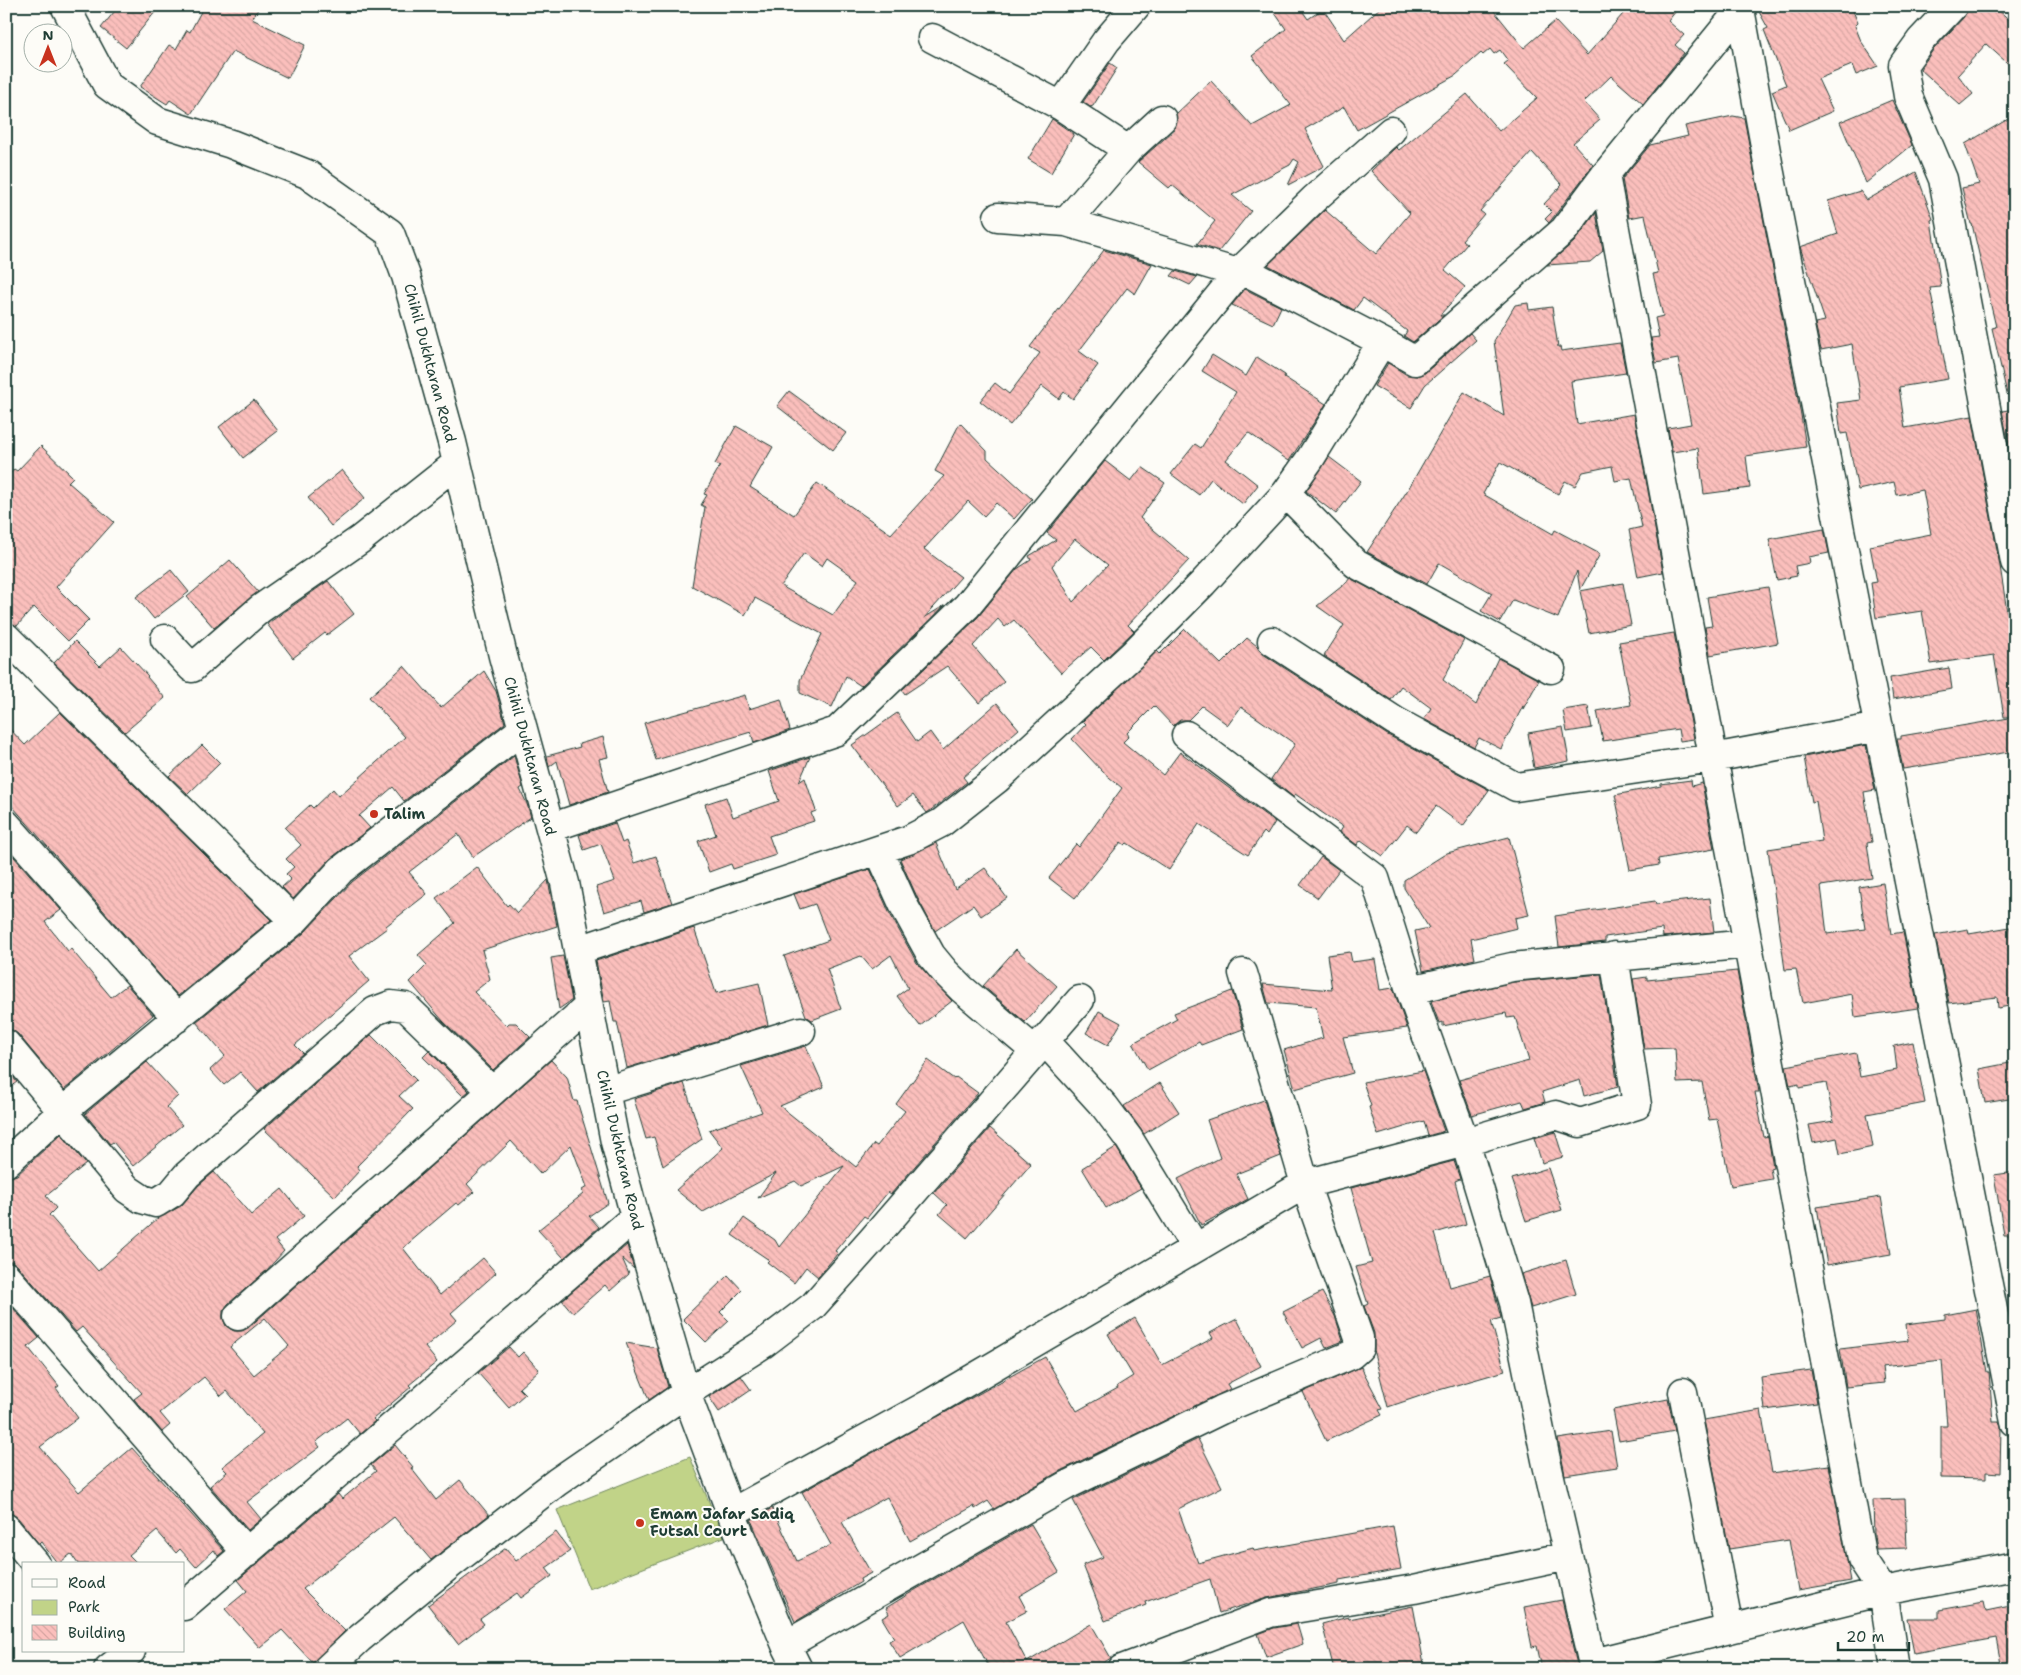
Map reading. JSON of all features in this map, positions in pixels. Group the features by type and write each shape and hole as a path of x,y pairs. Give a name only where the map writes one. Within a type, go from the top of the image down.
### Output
{"street":[{"name":"Chihil Dukhtaran Road","path":"65,6 107,86 157,121 231,144 307,174 390,233 406,276 457,463 523,729 565,884 615,1142 635,1217 686,1393 732,1513 792,1657"},
{"path":"1061,106 1106,41 1136,6"},
{"path":"1953,6 1920,40 1903,65 1908,96 1943,179 2015,562"},
{"path":"998,217 1066,222 1238,273 1251,274 1415,361 1564,230 1605,175 1741,8"},
{"path":"1741,8 2015,1422"},
{"path":"932,38 1061,106 1128,150"},
{"path":"1066,222 1128,150 1162,119"},
{"path":"550,828 837,731 967,606 1238,273 1314,199 1391,132"},
{"path":"1605,175 1862,1560 1883,1591 1895,1669"},
{"path":"579,950 879,851 908,840 941,823 997,779 1133,654 1203,583 1286,493 1310,459 1382,342"},
{"path":"165,639 192,668 260,609 361,539 457,463"},
{"path":"1286,493 1356,564 1551,669"},
{"path":"6,636 294,921"},
{"path":"1272,641 1395,721 1516,787 1713,758 1879,727"},
{"path":"6,1163 62,1112 294,921 340,870 523,729"},
{"path":"1186,735 1376,878 1410,990 1465,1142 1514,1303 1546,1460 1593,1666 1729,1629 1883,1591 2015,1566"},
{"path":"6,824 177,1018"},
{"path":"879,851 903,904 931,956 962,988 1039,1046 1099,1100 1152,1175 1195,1247"},
{"path":"1410,990 1512,967 1748,944"},
{"path":"732,1513 931,1403 1305,1184 1465,1142 1556,1115 1580,1124 1637,1105 1614,956"},
{"path":"792,1657 1067,1486 1221,1410 1351,1355 1359,1348 1359,1338 1305,1184 1243,973"},
{"path":"327,1669 359,1639 452,1563 558,1482 686,1393 763,1344 813,1306 1080,1000"},
{"path":"6,1044 127,1189 142,1199 156,1203 172,1193 187,1175 375,1011 391,1005 406,1007 492,1091"},
{"path":"238,1316 589,1006"},
{"path":"605,1091 801,1031"},
{"path":"185,1605 635,1217"},
{"path":"6,1276 247,1553"},
{"path":"1683,1392 1729,1629"},
{"path":"6,1528 34,1562"},
{"path":"1122,1669 1270,1613 1414,1589 1568,1556"}],"green space":[{"name":"Emam Jafar Sadiq Futsal Court","path":"690,1457 724,1537 589,1589 557,1510"}],"building":[{"path":"119,6 160,6 126,48 101,28"},
{"path":"204,6 260,6 252,19 305,45 288,78 233,51 191,114 170,100 167,104 140,87 169,45 176,49 187,30 190,32"},
{"path":"1270,6 1299,6 1308,19 1323,9 1344,40 1382,6 1490,6 1524,48 1555,21 1587,55 1630,6 1680,6 1668,21 1684,35 1675,45 1684,53 1643,104 1611,76 1584,102 1600,120 1573,143 1593,165 1549,223 1545,219 1552,212 1544,204 1562,185 1532,152 1480,211 1484,214 1462,240 1467,244 1445,270 1465,287 1440,315 1444,315 1413,342 1404,336 1407,331 1363,298 1354,310 1268,265 1325,210 1376,254 1410,213 1371,171 1396,147 1399,150 1467,94 1499,131 1537,98 1504,64 1508,61 1500,50 1494,54 1490,49 1483,55 1481,53 1456,75 1357,130 1344,107 1305,129 1324,166 1288,185 1299,162 1294,159 1290,165 1232,195 1251,211 1219,251 1197,244 1215,221 1172,185 1169,188 1138,162 1173,131 1177,123 1176,114 1211,81 1252,126 1291,105 1252,56 1286,29"},
{"path":"1758,6 1851,6 1858,23 1855,26 1861,41 1878,66 1856,75 1852,65 1818,79 1833,111 1789,130 1772,91 1786,85 1764,30 1768,28 1758,10"},
{"path":"1968,6 1994,6 2015,25 2015,70 1986,44 1958,75 1973,94 1960,105 1920,69 1933,50 1964,17"},
{"path":"1110,63 1117,68 1093,106 1090,107 1083,102"},
{"path":"1892,100 1912,145 1866,183 1840,122"},
{"path":"2015,115 2015,156 2008,158 2015,194 2015,394 2007,394 1992,328 1996,327 1962,188 1979,184 1965,144"},
{"path":"1733,116 1744,118 1806,447 1746,456 1750,488 1704,494 1698,448 1672,452 1668,428 1691,424 1678,359 1656,363 1651,338 1659,337 1655,318 1663,316 1653,274 1658,273 1645,215 1629,218 1622,179 1650,145 1688,136 1685,126"},
{"path":"1052,119 1074,134 1051,173 1028,159"},
{"path":"1916,172 1933,219 1931,220 1941,287 1930,288 1948,379 1899,387 1905,428 1972,416 2008,618 2012,618 2015,636 2015,717 2004,717 1994,655 1931,664 1922,611 1876,618 1871,583 1877,582 1870,546 1931,534 1923,490 1897,495 1894,482 1858,490 1847,433 1841,434 1837,403 1861,400 1852,344 1821,350 1815,323 1825,321 1800,247 1838,234 1828,201 1860,191 1867,200"},
{"path":"1596,213 1603,251 1590,262 1547,265 1574,242"},
{"path":"1104,250 1152,264 1135,294 1127,288 1079,351 1098,365 1073,399 1064,392 1059,399 1042,386 1010,425 980,401 995,383 1009,394 1040,353 1030,347"},
{"path":"1175,271 1197,277 1190,285 1171,276"},
{"path":"1245,289 1281,307 1273,324 1232,305"},
{"path":"1528,303 1529,310 1552,307 1558,347 1560,347 1561,351 1620,343 1626,373 1571,381 1577,424 1634,414 1663,572 1638,577 1629,530 1642,527 1631,478 1615,481 1612,466 1583,472 1575,486 1565,481 1558,494 1500,462 1483,494 1553,534 1555,530 1600,554 1580,590 1577,571 1558,618 1513,600 1500,622 1481,611 1492,593 1439,563 1427,584 1367,552 1407,491 1464,392 1504,416 1494,341 1515,305"},
{"path":"1470,333 1476,340 1425,385 1411,408 1374,386 1388,363 1407,375 1417,376 1425,373"},
{"path":"1212,355 1246,376 1257,357 1326,404 1289,461 1249,433 1247,434 1226,460 1258,485 1243,504 1211,479 1199,495 1171,474 1195,444 1201,448 1236,392 1202,371"},
{"path":"789,391 846,433 833,450 777,406"},
{"path":"254,400 278,431 243,458 219,427"},
{"path":"2015,409 2015,476 2002,411"},
{"path":"960,423 987,451 987,458 1032,499 1014,519 996,503 984,516 968,501 924,549 961,577 924,618 945,605 861,686 846,676 832,707 800,693 800,680 822,634 755,598 745,615 692,586 705,507 701,505 707,495 704,494 720,466 715,464 736,426 773,447 750,487 794,515 817,483 891,534 944,476 935,471","holes":["804,553 822,566 827,558 858,580 833,615 781,586"]},
{"path":"41,446 73,477 68,482 114,522 56,587 89,620 68,641 34,607 17,626 6,622 6,479 14,469 17,471"},
{"path":"1329,457 1361,481 1336,514 1306,491"},
{"path":"1105,461 1131,481 1142,467 1165,483 1140,518 1189,560 1128,625 1134,631 1104,660 1091,647 1061,673 1014,620 1005,627 998,619 973,646 1004,682 979,703 947,666 905,694 902,690 978,617 1017,569 1031,560 1029,556 1056,540 1047,533","holes":["1075,539 1108,565 1073,602 1052,566"]},
{"path":"342,470 365,498 331,526 308,498"},
{"path":"1824,529 1829,553 1809,557 1810,563 1795,566 1797,576 1777,580 1769,539"},
{"path":"230,560 258,592 214,628 187,597"},
{"path":"171,570 189,592 154,619 136,597"},
{"path":"1350,578 1464,640 1443,680 1476,705 1498,658 1539,680 1501,749 1479,738 1474,747 1424,719 1431,708 1401,686 1391,700 1324,656 1344,625 1317,606"},
{"path":"328,581 354,614 327,635 325,633 293,658 267,624"},
{"path":"1623,583 1631,625 1589,633 1580,591"},
{"path":"1768,587 1778,643 1710,655 1705,627 1712,626 1707,597"},
{"path":"1185,629 1221,664 1247,638 1263,654 1386,734 1489,790 1463,826 1436,806 1416,832 1407,825 1383,856 1361,840 1357,845 1340,832 1343,827 1295,794 1293,797 1271,779 1295,744 1241,707 1228,725 1202,706 1188,720 1180,720 1173,726 1154,706 1127,733 1129,736 1123,742 1163,775 1180,752 1275,822 1267,835 1264,832 1248,855 1199,824 1169,870 1127,843 1125,845 1121,842 1075,898 1049,878 1076,844 1079,847 1122,788 1103,772 1072,739 1086,724 1083,721 1157,651 1160,654"},
{"path":"1674,633 1694,739 1680,741 1678,729 1603,741 1597,711 1631,705 1619,642"},
{"path":"75,641 100,666 121,647 165,698 125,732 54,663"},
{"path":"404,666 441,708 484,671 496,691 505,723 404,801 393,787 359,816 370,828 330,859 293,899 282,887 291,879 286,874 294,867 286,859 301,845 285,828 310,805 313,808 333,789 339,796 405,737 369,697"},
{"path":"1949,668 1952,689 1893,699 1890,678"},
{"path":"745,695 749,709 781,699 790,730 754,743 751,732 656,760 644,723"},
{"path":"997,703 1019,729 963,777 967,782 927,813 913,795 898,806 852,745 897,713 917,742 930,732 943,750"},
{"path":"1588,706 1592,728 1567,732 1563,710"},
{"path":"60,712 271,920 178,996 6,799 6,725 25,745"},
{"path":"2015,717 2015,751 1903,769 1897,739 1901,739 1901,736"},
{"path":"1563,727 1569,761 1534,768 1528,733"},
{"path":"603,737 608,757 599,759 608,792 569,805 557,761 549,767 547,756 580,747 579,744"},
{"path":"202,745 220,763 188,794 169,776"},
{"path":"1866,745 1875,790 1864,792 1872,842 1867,843 1872,878 1821,886 1827,934 1865,929 1859,887 1883,883 1891,934 1903,932 1918,1008 1855,1017 1852,994 1803,1003 1796,969 1785,970 1768,849 1822,841 1816,801 1812,802 1804,757"},
{"path":"514,756 523,787 520,789 531,817 473,857 458,834 409,872 427,894 386,926 387,928 349,956 369,981 295,1045 303,1053 258,1092 240,1072 224,1085 210,1070 225,1056 196,1022 304,933 352,882"},
{"path":"810,757 799,782 805,778 816,811 811,813 814,821 769,836 776,855 733,869 731,864 709,872 698,841 716,835 705,804 726,797 733,817 779,801 769,771"},
{"path":"1691,780 1692,786 1702,783 1714,849 1658,859 1659,865 1630,870 1615,795 1661,786 1661,784"},
{"path":"615,823 622,843 626,841 634,863 656,856 672,903 644,912 641,901 604,912 596,887 615,881 601,844 584,850 579,835"},
{"path":"1509,837 1529,915 1515,918 1517,928 1471,939 1475,959 1423,971 1415,931 1429,928 1404,888 1404,880 1447,853"},
{"path":"936,843 955,889 985,868 1007,898 981,916 973,905 935,931 900,859"},
{"path":"6,848 61,910 45,922 68,951 71,949 111,997 127,985 153,1015 64,1090 18,1034 6,1029"},
{"path":"1321,857 1339,870 1318,898 1300,885"},
{"path":"477,867 507,906 509,904 517,913 548,880 557,926 482,950 490,979 474,992 506,1026 509,1023 516,1023 530,1037 493,1070 443,1021 410,982 427,965 418,955 455,923 436,898"},
{"path":"870,869 889,912 917,963 952,1001 920,1026 897,996 908,988 891,955 872,969 861,956 827,969 841,1009 812,1020 806,1016 784,956 829,940 815,904 800,909 794,894"},
{"path":"1710,898 1714,932 1663,937 1662,929 1605,937 1605,942 1559,947 1555,916 1655,901 1656,904"},
{"path":"2010,927 2015,954 2015,1005 1998,1008 1997,997 1949,1003 1935,935 1968,929 1969,934"},
{"path":"694,928 716,993 759,983 768,1025 627,1068 617,1022 614,1022 610,1001 604,1002 596,961"},
{"path":"1016,949 1057,986 1025,1022 983,986"},
{"path":"1350,952 1352,962 1375,959 1380,990 1393,988 1407,1028 1343,1037 1353,1073 1295,1089 1284,1050 1323,1038 1316,1007 1268,1003 1263,984 1332,990 1327,955"},
{"path":"563,956 572,1000 559,1009 551,958"},
{"path":"1737,971 1759,1092 1755,1092 1764,1137 1768,1136 1773,1167 1770,1168 1772,1179 1731,1186 1717,1119 1709,1120 1702,1082 1677,1083 1675,1048 1644,1049 1633,979 1647,977 1647,980"},
{"path":"1601,974 1618,1087 1584,1096 1580,1080 1542,1092 1545,1102 1525,1108 1522,1101 1472,1115 1459,1080 1529,1061 1515,1017 1507,1018 1506,1013 1443,1026 1443,1022 1439,1023 1431,1001 1514,982"},
{"path":"1232,991 1243,1029 1201,1045 1199,1042 1148,1070 1133,1043 1177,1019 1174,1013"},
{"path":"1099,1011 1121,1023 1108,1045 1086,1033"},
{"path":"371,1035 416,1080 399,1096 413,1109 357,1166 360,1170 335,1197 264,1129"},
{"path":"1913,1042 1925,1103 1867,1114 1873,1147 1840,1154 1837,1138 1813,1143 1809,1125 1834,1121 1826,1083 1799,1088 1799,1084 1790,1086 1786,1066 1856,1053 1860,1077 1897,1070 1894,1046"},
{"path":"806,1046 824,1087 780,1106 856,1167 874,1144 877,1146 905,1111 896,1104 928,1060 954,1079 956,1077 978,1093 891,1194 888,1192 867,1218 864,1216 835,1251 838,1253 818,1277 806,1267 794,1283 767,1262 769,1260 732,1235 744,1218 775,1240 779,1247 844,1166 801,1186 795,1181 758,1198 776,1173 703,1212 676,1190 723,1148 709,1130 762,1112 741,1066"},
{"path":"429,1051 469,1091 463,1096 423,1057"},
{"path":"551,1060 567,1077 574,1101 577,1101 608,1203 589,1216 599,1227 564,1258 538,1230 583,1194 582,1190 587,1187 571,1145 541,1174 511,1141 467,1184 474,1192 459,1205 456,1203 403,1248 440,1295 483,1258 496,1273 451,1313 457,1320 425,1347 437,1362 409,1385 411,1387 373,1419 375,1421 360,1434 347,1418 316,1442 320,1447 247,1502 261,1519 248,1530 210,1486 227,1472 222,1467 263,1434 227,1391 221,1396 204,1377 160,1413 170,1425 162,1432 134,1399 142,1393 82,1327 76,1332 18,1266 12,1261 6,1261 6,1178 17,1175 61,1134 86,1164 46,1196 56,1208 49,1215 98,1271 158,1218 181,1206 198,1186 214,1172 251,1215 282,1189 304,1216 275,1240 284,1251 266,1271 228,1304 223,1311 223,1319 226,1326 234,1331 242,1331 248,1328","holes":["265,1318 289,1346 254,1375 230,1347"]},
{"path":"147,1062 178,1096 166,1107 182,1125 133,1166 113,1142 110,1144 85,1114"},
{"path":"2015,1062 2015,1098 1985,1103 1979,1069"},
{"path":"6,1069 17,1082 6,1090"},
{"path":"1423,1071 1444,1131 1428,1136 1424,1121 1378,1135 1363,1082"},
{"path":"684,1083 702,1139 663,1166 654,1137 646,1139 634,1099"},
{"path":"1160,1083 1179,1112 1144,1134 1124,1106"},
{"path":"1264,1100 1281,1156 1236,1174 1248,1199 1201,1225 1178,1179 1220,1158 1207,1120"},
{"path":"990,1128 1031,1164 967,1238 939,1214 947,1205 934,1193"},
{"path":"1555,1132 1563,1157 1542,1163 1534,1138"},
{"path":"1116,1147 1141,1188 1106,1208 1082,1168"},
{"path":"1454,1161 1460,1179 1455,1181 1466,1224 1435,1233 1450,1287 1490,1276 1501,1318 1491,1321 1505,1371 1388,1407 1374,1353 1374,1333 1364,1306 1368,1304 1356,1267 1372,1263 1351,1188"},
{"path":"1548,1168 1562,1210 1526,1221 1512,1179"},
{"path":"2015,1172 2015,1235 2004,1235 1994,1175"},
{"path":"1881,1197 1891,1254 1827,1265 1817,1207"},
{"path":"627,1245 634,1269 622,1258 629,1274 610,1291 605,1285 573,1313 562,1300"},
{"path":"1566,1260 1576,1294 1531,1308 1521,1274"},
{"path":"728,1275 742,1290 720,1312 729,1321 706,1342 683,1319"},
{"path":"1322,1292 1335,1316 1343,1341 1326,1348 1321,1338 1302,1348 1283,1312"},
{"path":"6,1300 39,1338 28,1347 59,1386 56,1388 78,1418 40,1447 79,1492 132,1448 224,1551 218,1556 214,1550 196,1567 180,1549 176,1553 157,1531 129,1555 136,1562 77,1562 71,1554 61,1562 56,1562 41,1542 39,1544 18,1518 6,1508"},
{"path":"1976,1309 1987,1372 1989,1372 1993,1422 1999,1422 2001,1427 2000,1473 1986,1472 1986,1479 1941,1478 1941,1426 1947,1426 1942,1360 1882,1367 1884,1383 1846,1387 1840,1349 1908,1341 1906,1324 1945,1319 1945,1315"},
{"path":"1135,1318 1162,1365 1213,1338 1210,1333 1237,1319 1261,1366 1227,1384 1230,1389 1060,1471 994,1509 988,1501 975,1509 974,1506 910,1541 887,1497 842,1522 871,1573 860,1579 861,1582 795,1622 751,1520 772,1508 797,1561 831,1545 802,1492 1045,1357 1077,1411 1118,1388 1117,1386 1133,1376 1108,1334"},
{"path":"626,1343 657,1348 668,1387 649,1400"},
{"path":"509,1347 518,1357 523,1352 539,1370 519,1388 525,1394 509,1408 478,1373"},
{"path":"1361,1367 1383,1409 1379,1410 1382,1415 1326,1441 1303,1392"},
{"path":"1811,1370 1817,1403 1765,1410 1761,1377"},
{"path":"741,1376 751,1390 719,1412 709,1397"},
{"path":"1668,1399 1675,1431 1619,1441 1613,1410"},
{"path":"1761,1410 1772,1473 1829,1465 1851,1581 1798,1590 1789,1540 1729,1549 1704,1420"},
{"path":"1611,1431 1617,1467 1565,1475 1558,1439"},
{"path":"1198,1439 1222,1487 1178,1509 1198,1563 1253,1548 1254,1551 1393,1526 1401,1569 1339,1580 1339,1584 1267,1598 1219,1613 1210,1579 1145,1602 1146,1605 1105,1621 1083,1565 1103,1557 1073,1500"},
{"path":"395,1445 436,1500 460,1480 489,1515 431,1560 394,1517 303,1589 345,1631 313,1663 282,1630 260,1648 225,1609 247,1591 238,1580 338,1494 342,1499 376,1471 371,1465"},
{"path":"1905,1499 1907,1548 1876,1549 1873,1500"},
{"path":"1031,1524 1059,1572 1019,1596 1027,1611 1006,1622 1027,1662 1091,1624 1111,1658 1093,1669 990,1669 964,1620 900,1658 889,1641 894,1638 882,1618 889,1614 886,1608"},
{"path":"556,1532 570,1551 546,1568 552,1576 521,1598 517,1593 480,1619 484,1624 458,1644 428,1605 506,1548 516,1561"},
{"path":"1562,1600 1578,1669 1542,1669 1537,1646 1532,1647 1524,1607"},
{"path":"1984,1602 1986,1611 2015,1605 2015,1669 2002,1669 1996,1638 1914,1653 1907,1618 1939,1618 1939,1610"},
{"path":"1413,1606 1425,1669 1334,1669 1322,1624 1348,1617 1349,1619"},
{"path":"1297,1624 1303,1644 1266,1657 1258,1634 1274,1628"}],"place":[{"name":"Talim","path":"374,814"},
{"name":"Emam Jafar Sadiq Futsal Court","path":"640,1523"}]}
